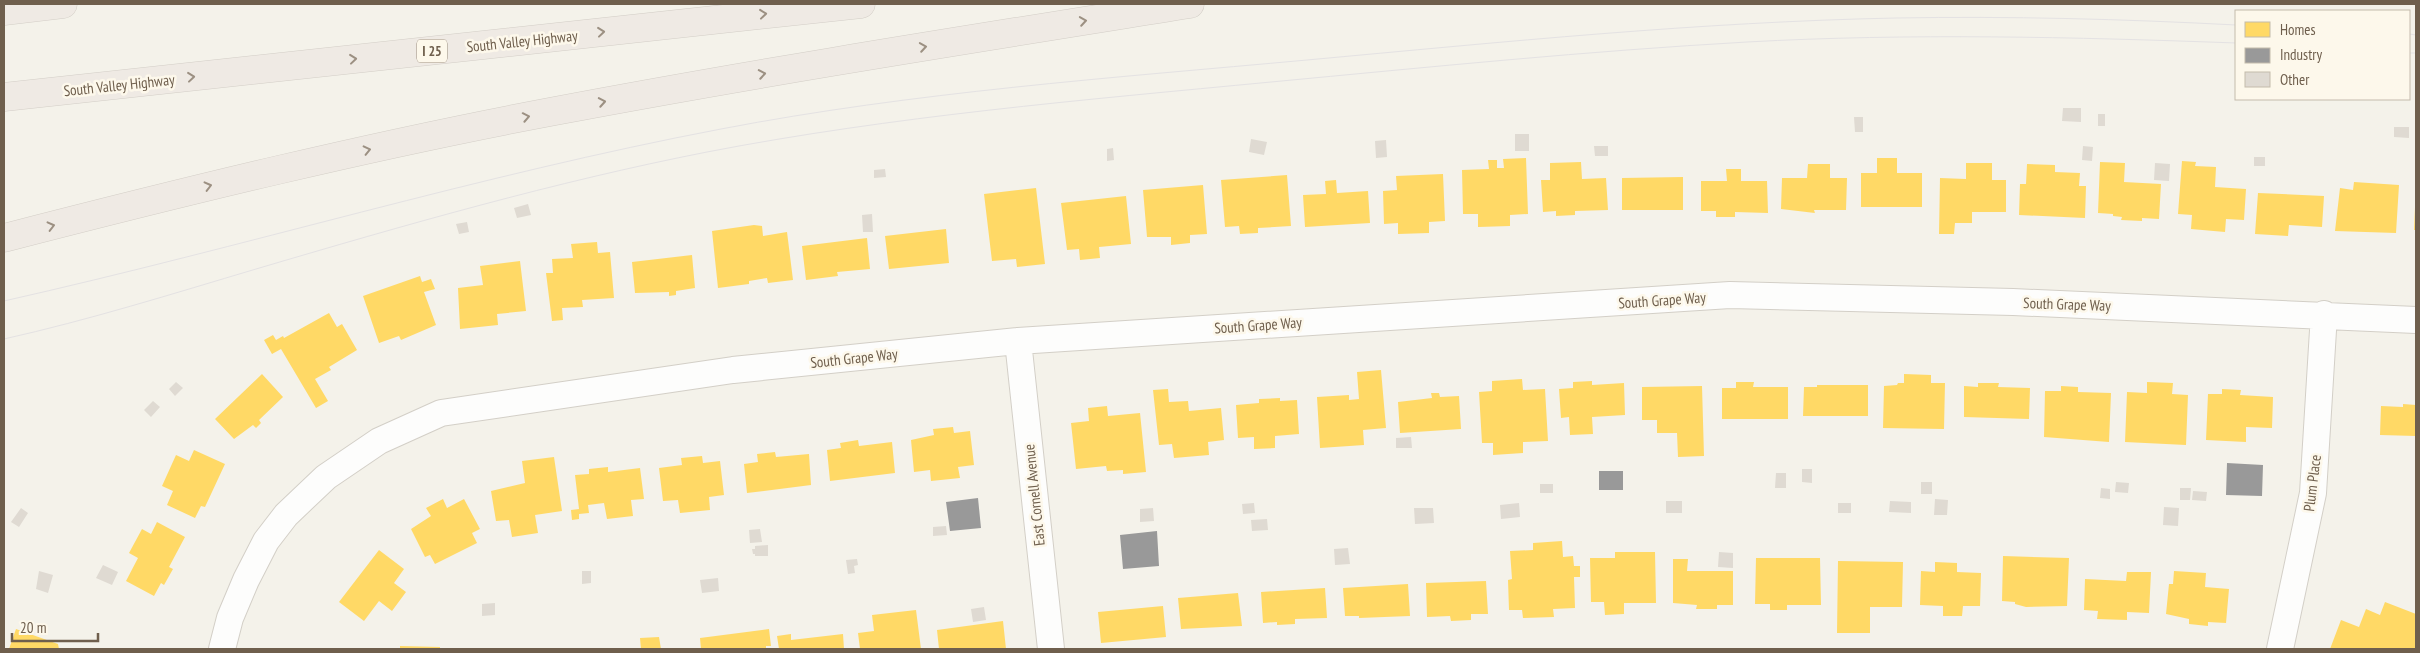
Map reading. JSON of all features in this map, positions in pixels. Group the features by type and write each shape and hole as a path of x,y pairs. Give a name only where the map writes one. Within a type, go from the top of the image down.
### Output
{"highway":[{"path":"4,11 63,4"},
{"name":"South Valley Highway","path":"4,98 861,4"},
{"path":"4,238 228,182 410,140 554,111 829,62 1190,4"}],"street":[{"name":"South Grape Way","path":"222,649 230,618 246,580 266,541 286,515 326,477 379,442 441,412 733,370 1018,340 1730,295 2013,302 2324,314 2416,320"},
{"name":"Plum Place","path":"2280,649 2313,493 2324,314"},
{"name":"East Cornell Avenue","path":"1018,340 1051,649"}],"building: Homes":[{"path":"1526,158 1528,214 1510,215 1510,226 1478,227 1478,214 1463,214 1462,170 1489,169 1488,160 1497,160 1497,168 1504,168 1503,159"},
{"path":"1877,158 1897,158 1897,173 1922,173 1922,207 1861,207 1861,173 1877,173"},
{"path":"2182,161 2196,162 2195,166 2216,167 2215,187 2246,189 2244,220 2226,219 2225,232 2191,229 2192,215 2178,214"},
{"path":"1581,162 1582,179 1606,178 1608,210 1575,211 1575,215 1556,216 1556,211 1543,212 1541,180 1550,180 1550,163"},
{"path":"2100,162 2125,163 2124,182 2161,184 2159,219 2142,218 2142,221 2121,220 2122,217 2113,216 2113,214 2098,213"},
{"path":"1966,163 1992,163 1992,180 2006,180 2006,212 1972,212 1972,223 1955,223 1954,234 1939,234 1940,178 1966,179"},
{"path":"1808,164 1830,164 1830,178 1847,178 1846,210 1814,210 1815,213 1781,209 1782,178 1807,178"},
{"path":"2027,164 2055,165 2055,172 2080,173 2079,186 2086,186 2085,218 2019,215 2020,184 2026,184"},
{"path":"1726,169 1741,169 1741,181 1767,181 1768,213 1735,212 1735,217 1716,217 1716,211 1701,211 1701,181 1727,181"},
{"path":"1443,174 1445,221 1429,222 1429,233 1398,234 1398,223 1384,224 1383,191 1397,190 1396,176"},
{"path":"1287,175 1291,226 1258,228 1258,233 1240,234 1239,226 1225,227 1221,180"},
{"path":"1683,177 1683,210 1622,210 1622,178"},
{"path":"1336,180 1337,193 1368,191 1370,223 1305,227 1303,195 1326,194 1325,181"},
{"path":"2354,182 2399,185 2396,233 2335,231 2340,188 2353,190"},
{"path":"1203,185 1207,234 1190,235 1190,243 1171,245 1171,237 1147,237 1143,190"},
{"path":"1036,188 1045,264 1017,267 1016,259 992,261 984,194"},
{"path":"2258,193 2324,196 2322,227 2289,225 2288,236 2255,234"},
{"path":"1126,196 1131,244 1099,247 1100,258 1080,260 1079,249 1067,250 1061,203"},
{"path":"2415,207 2416,230 2414,230"},
{"path":"754,225 762,226 763,236 787,232 793,280 768,283 767,278 749,281 749,284 718,288 712,231"},
{"path":"946,229 949,263 889,269 885,236"},
{"path":"867,238 870,269 837,272 838,276 806,280 802,246"},
{"path":"597,242 598,253 610,252 614,298 582,300 583,307 562,308 563,320 552,321 546,273 553,273 552,259 573,258 571,244"},
{"path":"692,255 695,288 676,291 676,295 669,296 669,292 635,293 632,262"},
{"path":"520,261 526,311 497,314 498,325 460,329 458,288 483,285 480,266"},
{"path":"420,276 422,282 431,279 435,289 424,292 436,325 401,340 399,336 379,343 363,296"},
{"path":"329,313 337,327 342,324 357,350 329,367 331,370 315,379 328,401 316,408 281,349 272,354 264,340 273,335 276,340 283,336 284,338"},
{"path":"1381,370 1386,428 1363,430 1364,445 1320,448 1317,397 1349,395 1349,400 1359,399 1357,372"},
{"path":"262,374 283,397 259,420 261,423 256,428 253,425 234,439 215,419"},
{"path":"1904,374 1931,375 1931,383 1945,383 1944,429 1883,428 1884,386 1904,383"},
{"path":"1522,379 1523,390 1545,389 1548,441 1523,442 1523,453 1493,455 1493,443 1482,443 1479,392 1492,391 1492,381"},
{"path":"1592,381 1592,385 1624,383 1625,415 1592,417 1593,434 1570,435 1569,417 1561,418 1559,389 1573,388 1573,382"},
{"path":"1736,382 1754,382 1753,387 1788,387 1788,419 1722,419 1722,388 1736,388"},
{"path":"2147,382 2173,383 2172,394 2188,395 2186,445 2125,442 2127,392 2147,393"},
{"path":"1978,383 1999,383 1998,387 2030,388 2029,419 1964,417 1964,386 1978,387"},
{"path":"1817,385 1868,385 1868,416 1803,416 1804,387 1817,387"},
{"path":"1702,386 1704,456 1678,457 1677,433 1657,433 1657,420 1642,420 1642,387"},
{"path":"2061,386 2078,387 2078,392 2111,393 2109,442 2044,437 2045,391 2061,391"},
{"path":"1168,389 1169,402 1188,401 1189,411 1221,408 1224,440 1208,442 1209,455 1174,458 1172,444 1159,445 1153,390"},
{"path":"2222,389 2241,390 2240,395 2273,397 2272,428 2246,427 2246,442 2206,440 2208,394 2222,394"},
{"path":"1431,393 1439,393 1440,397 1459,396 1461,429 1400,433 1398,402 1432,398"},
{"path":"1280,398 1280,401 1297,400 1299,434 1275,436 1275,448 1254,449 1254,437 1238,438 1236,405 1259,403 1259,399"},
{"path":"2403,404 2416,405 2416,436 2380,435 2381,406 2403,407"},
{"path":"1107,406 1108,416 1140,413 1146,472 1123,474 1123,470 1107,471 1106,466 1076,469 1071,423 1089,421 1088,408"},
{"path":"953,427 954,433 970,431 974,465 958,467 960,478 931,481 930,470 914,472 911,440 934,435 933,429"},
{"path":"858,440 859,446 892,442 895,473 830,481 827,450 841,448 840,443"},
{"path":"194,450 225,464 205,507 201,506 195,518 167,505 173,491 162,486 176,455 189,461"},
{"path":"775,452 776,457 809,454 811,485 747,493 744,464 758,462 757,454"},
{"path":"702,456 703,463 720,461 724,495 709,497 710,510 680,513 678,500 663,501 659,468 682,465 681,458"},
{"path":"554,457 562,511 535,515 538,533 512,537 509,520 496,521 491,491 525,483 522,461"},
{"path":"608,467 608,472 640,468 644,499 631,500 633,516 607,519 604,503 588,505 589,513 579,514 579,519 572,520 571,510 579,509 575,475 589,474 589,469"},
{"path":"443,499 447,508 464,499 480,529 472,533 477,543 435,564 430,555 425,557 411,529 431,516 426,508"},
{"path":"157,522 185,537 169,567 173,569 164,585 161,583 154,596 126,581 138,558 129,553 142,529 151,534"},
{"path":"1562,541 1563,557 1573,556 1574,566 1580,566 1580,577 1574,577 1575,608 1553,609 1554,617 1523,618 1522,610 1509,610 1508,580 1512,579 1510,551 1533,550 1533,543"},
{"path":"379,550 404,569 394,583 406,592 392,611 379,601 364,621 339,602"},
{"path":"1615,552 1655,552 1656,603 1624,603 1624,614 1605,615 1604,602 1591,602 1590,558 1615,558"},
{"path":"2003,556 2069,558 2067,606 2026,607 2015,604 2015,602 2002,601"},
{"path":"1756,558 1820,558 1821,605 1787,605 1787,610 1770,610 1770,604 1755,604"},
{"path":"1673,559 1688,559 1687,571 1733,571 1733,605 1717,605 1717,609 1696,609 1697,605 1673,603"},
{"path":"1838,561 1903,562 1902,607 1870,607 1870,633 1837,633"},
{"path":"1935,562 1957,563 1957,572 1981,573 1980,606 1963,606 1962,616 1943,616 1943,606 1920,605 1921,571 1935,572"},
{"path":"2174,571 2206,573 2205,587 2229,589 2226,623 2208,622 2208,626 2189,624 2189,619 2166,614 2169,584 2173,584"},
{"path":"2127,572 2151,572 2149,613 2127,612 2127,620 2097,619 2098,611 2084,610 2085,579 2126,581"},
{"path":"1486,581 1488,614 1471,614 1471,620 1451,621 1450,616 1427,617 1426,583"},
{"path":"1408,584 1410,616 1359,618 1359,616 1345,616 1343,588"},
{"path":"1325,588 1327,618 1295,619 1295,624 1277,625 1277,622 1263,623 1261,592"},
{"path":"1238,593 1242,626 1181,629 1178,598"},
{"path":"2385,602 2416,614 2416,649 2330,649 2341,620 2359,627 2366,609 2380,615"},
{"path":"1163,606 1166,637 1101,643 1098,612"},
{"path":"916,610 921,649 860,649 858,633 874,631 872,615"},
{"path":"1003,621 1006,649 939,649 937,630"},
{"path":"16,629 58,644 59,649 9,649"},
{"path":"769,629 771,646 766,646 766,649 701,649 700,638"},
{"path":"791,634 791,640 843,634 844,649 779,649 777,636"},
{"path":"659,637 661,649 641,649 640,638"},
{"path":"400,646 440,647 440,649 400,649"}],"building: Industry":[{"path":"2227,463 2263,465 2262,496 2226,495"},
{"path":"1599,471 1623,471 1623,490 1599,490"},
{"path":"978,498 981,528 950,531 946,502"},
{"path":"1157,531 1159,566 1123,569 1120,535"}],"building: Other":[{"path":"2063,108 2081,108 2081,122 2062,121"},
{"path":"2098,114 2105,114 2105,126 2098,126"},
{"path":"1854,117 1863,117 1863,132 1855,132"},
{"path":"2394,127 2409,127 2409,138 2394,137"},
{"path":"1515,134 1529,134 1529,151 1515,151"},
{"path":"1251,139 1267,142 1264,155 1249,152"},
{"path":"1386,140 1387,157 1376,158 1375,141"},
{"path":"1594,146 1608,146 1608,156 1595,156"},
{"path":"2083,146 2093,147 2092,161 2082,160"},
{"path":"1113,148 1114,160 1107,161 1107,149"},
{"path":"2254,157 2265,157 2265,166 2254,166"},
{"path":"2155,163 2170,164 2169,181 2154,180"},
{"path":"885,169 886,177 874,178 874,170"},
{"path":"528,204 531,215 517,218 514,208"},
{"path":"872,214 873,232 863,232 862,215"},
{"path":"467,222 469,232 459,234 456,224"},
{"path":"176,382 183,388 175,396 169,389"},
{"path":"153,401 160,407 151,417 144,410"},
{"path":"1411,437 1412,448 1396,448 1396,438"},
{"path":"1802,469 1812,469 1812,483 1802,482"},
{"path":"1776,473 1786,473 1786,488 1775,488"},
{"path":"1921,482 1932,482 1932,494 1921,494"},
{"path":"2116,482 2129,483 2128,493 2115,492"},
{"path":"1540,484 1553,484 1553,493 1540,493"},
{"path":"2101,488 2110,489 2110,499 2100,498"},
{"path":"2180,488 2191,488 2190,500 2180,500"},
{"path":"2193,491 2207,492 2206,501 2192,500"},
{"path":"1935,499 1948,500 1947,515 1934,515"},
{"path":"1666,501 1682,501 1682,513 1666,513"},
{"path":"1890,501 1911,502 1911,513 1889,512"},
{"path":"1254,503 1255,513 1243,514 1242,504"},
{"path":"1519,503 1520,517 1501,519 1500,505"},
{"path":"1838,503 1851,503 1851,513 1838,513"},
{"path":"2164,507 2179,508 2178,526 2163,525"},
{"path":"21,508 28,513 19,527 11,522"},
{"path":"1153,508 1154,521 1140,522 1140,509"},
{"path":"1414,508 1433,508 1434,523 1415,524"},
{"path":"1267,519 1268,530 1252,531 1251,520"},
{"path":"946,526 947,535 933,536 933,527"},
{"path":"760,529 762,542 750,543 749,530"},
{"path":"768,545 768,556 755,556 753,554 752,549 755,549 755,546"},
{"path":"1348,548 1350,564 1335,565 1334,549"},
{"path":"1719,552 1733,553 1733,568 1718,567"},
{"path":"857,559 858,565 854,566 855,573 848,574 846,560"},
{"path":"103,565 118,572 112,585 96,578"},
{"path":"39,571 53,575 48,593 36,589"},
{"path":"582,571 591,571 591,583 582,584"},
{"path":"718,578 719,591 702,593 700,580"},
{"path":"495,603 495,615 482,616 482,604"},
{"path":"984,607 986,620 973,622 971,609"}],"tram line":[{"path":"4,301 183,258 451,189 631,147 721,129 866,105 1086,80 1675,28 1822,20 1981,17 2235,25"},
{"path":"2410,34 2416,35"},
{"path":"4,339 67,324 424,221 536,191 707,152 847,128 988,110 1450,65 1747,42 1808,39 1992,37 2235,43"},
{"path":"2410,53 2416,53"}]}
